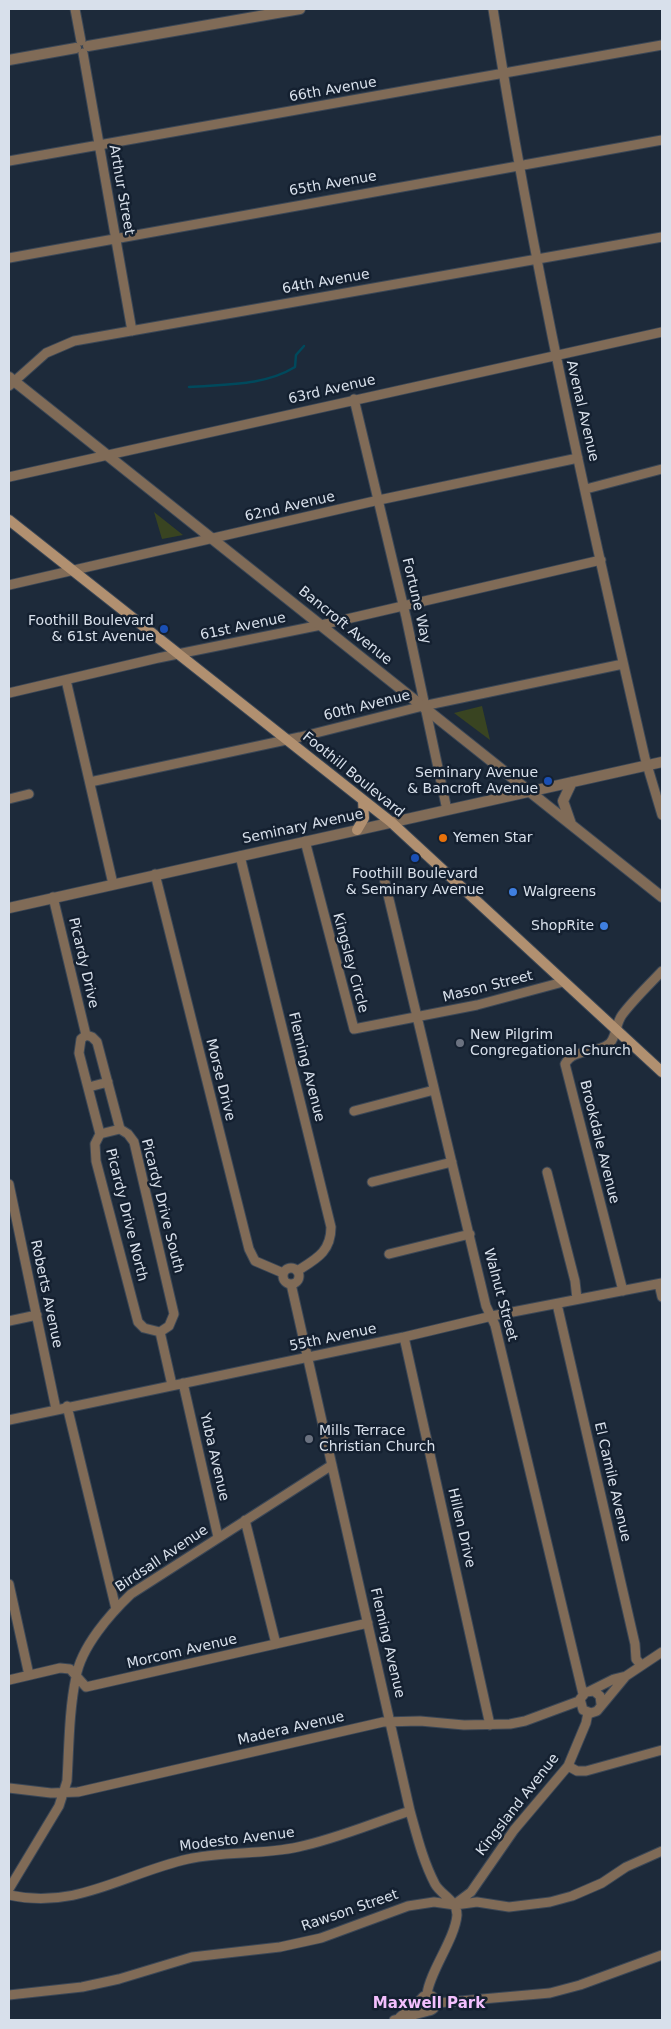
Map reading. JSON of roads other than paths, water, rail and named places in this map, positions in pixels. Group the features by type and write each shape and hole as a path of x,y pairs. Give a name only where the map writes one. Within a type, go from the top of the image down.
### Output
{"main road":[{"name":"Foothill Boulevard","path":"9,520 391,822 662,1072"},
{"path":"357,830 364,818 363,800"}],"street":[{"name":"Arthur Street","path":"75,9 132,331"},
{"path":"9,60 300,9"},
{"name":"Avenal Avenue","path":"492,9 518,165 555,355 646,765 662,815"},
{"name":"66th Avenue","path":"9,161 662,45"},
{"name":"65th Avenue","path":"9,258 662,140"},
{"name":"64th Avenue","path":"10,381 38,358 74,340 662,236"},
{"name":"63rd Avenue","path":"9,477 662,332"},
{"name":"Bancroft Avenue","path":"10,381 107,455 661,895"},
{"name":"Fortune Way","path":"354,399 403,605 423,706 447,810"},
{"name":"62nd Avenue","path":"9,585 379,500 578,458"},
{"path":"586,489 662,469"},
{"name":"61st Avenue","path":"9,693 178,653 321,625 601,560"},
{"name":"60th Avenue","path":"90,782 287,740 423,706 623,664"},
{"path":"66,680 113,884"},
{"name":"Seminary Avenue","path":"9,908 662,762"},
{"path":"572,782 562,801 573,827"},
{"path":"9,799 29,794"},
{"name":"Kingsley Circle","path":"305,841 354,1029 418,1017"},
{"name":"Fleming Avenue","path":"240,856 331,1227 328,1248 322,1255 297,1271"},
{"name":"Morse Drive","path":"155,874 249,1249 255,1261 283,1273"},
{"name":"Walnut Street","path":"383,874 486,1306 492,1316 584,1695"},
{"name":"Picardy Drive","path":"53,897 86,1035"},
{"path":"615,1029 622,1016 662,971"},
{"name":"Mason Street","path":"418,1017 477,1005 563,982"},
{"name":"Brookdale Avenue","path":"615,1029 613,1040 609,1044 603,1048 574,1054 565,1064 623,1291"},
{"name":"Picardy Drive South","path":"86,1035 92,1037 97,1042 120,1129 128,1134 134,1142 174,1314 169,1326 160,1332"},
{"name":"Picardy Drive North","path":"86,1035 81,1039 79,1054 100,1134 95,1144 96,1161 138,1322 144,1328 160,1332"},
{"path":"89,1087 108,1082"},
{"path":"354,1111 434,1090"},
{"path":"100,1134 120,1129"},
{"path":"372,1182 452,1162"},
{"path":"548,1172 575,1280 578,1300"},
{"name":"Roberts Avenue","path":"9,1184 13,1223 37,1315 56,1409"},
{"path":"390,1254 470,1234"},
{"path":"289,1268 297,1271 298,1278 291,1284 284,1280 283,1273 289,1268"},
{"path":"661,1283 662,1296"},
{"name":"55th Avenue","path":"9,1420 67,1406 404,1337 492,1316 661,1283"},
{"name":"Fleming Avenue","path":"291,1284 410,1811 420,1848 436,1886 455,1904"},
{"name":"El Camile Avenue","path":"557,1304 635,1644 636,1659 641,1665"},
{"path":"9,1320 37,1315"},
{"path":"160,1332 172,1385"},
{"name":"Hillen Drive","path":"404,1337 490,1725"},
{"name":"Yuba Avenue","path":"183,1383 218,1537"},
{"path":"67,1406 116,1609"},
{"name":"Birdsall Avenue","path":"9,1889 59,1806 64,1793 67,1781 76,1676 91,1643 116,1609 131,1594 332,1465"},
{"path":"245,1520 276,1644"},
{"path":"9,1584 30,1675"},
{"name":"Morcom Avenue","path":"9,1680 60,1668 70,1669 86,1687 368,1623"},
{"path":"584,1695 583,1710 588,1713 597,1711 626,1676 662,1652"},
{"path":"584,1695 614,1679 626,1676"},
{"path":"584,1695 600,1696 602,1704"},
{"name":"Madera Avenue","path":"9,1788 51,1794 78,1792 383,1722 420,1721 490,1725 525,1721 584,1695"},
{"name":"Kingsland Avenue","path":"455,1904 471,1892 503,1844 568,1766 586,1723 588,1713"},
{"path":"568,1766 577,1771 586,1771 662,1750"},
{"name":"Modesto Avenue","path":"9,1895 39,1899 81,1895 169,1864 214,1854 296,1847 410,1811"},
{"name":"Rawson Street","path":"9,1996 82,1987 119,1980 192,1957 280,1947 321,1938 408,1906 434,1902 455,1904 477,1902 494,1906 527,1906 558,1900 602,1883 626,1867 662,1851"},
{"path":"455,1904 457,1915 442,1958 420,2006 433,2008 550,1993 580,1985 662,1955"},
{"path":"397,2019 424,1997 433,1996 436,2020"},
{"path":"397,2019 416,2016 433,2008"}],"waterway":[{"path":"189,387 244,383 270,378 295,367 296,355 304,346"}],"place":[{"name":"Foothill Boulevard & 61st Avenue","path":"164,629"},
{"name":"Seminary Avenue & Bancroft Avenue","path":"548,781"},
{"name":"Yemen Star","path":"443,838"},
{"name":"Foothill Boulevard & Seminary Avenue","path":"415,858"},
{"name":"Walgreens","path":"513,892"},
{"name":"ShopRite","path":"604,926"},
{"name":"New Pilgrim Congregational Church","path":"460,1043"},
{"name":"Mills Terrace Christian Church","path":"309,1439"}],"district":[{"name":"Maxwell Park","path":"429,2004"}]}
